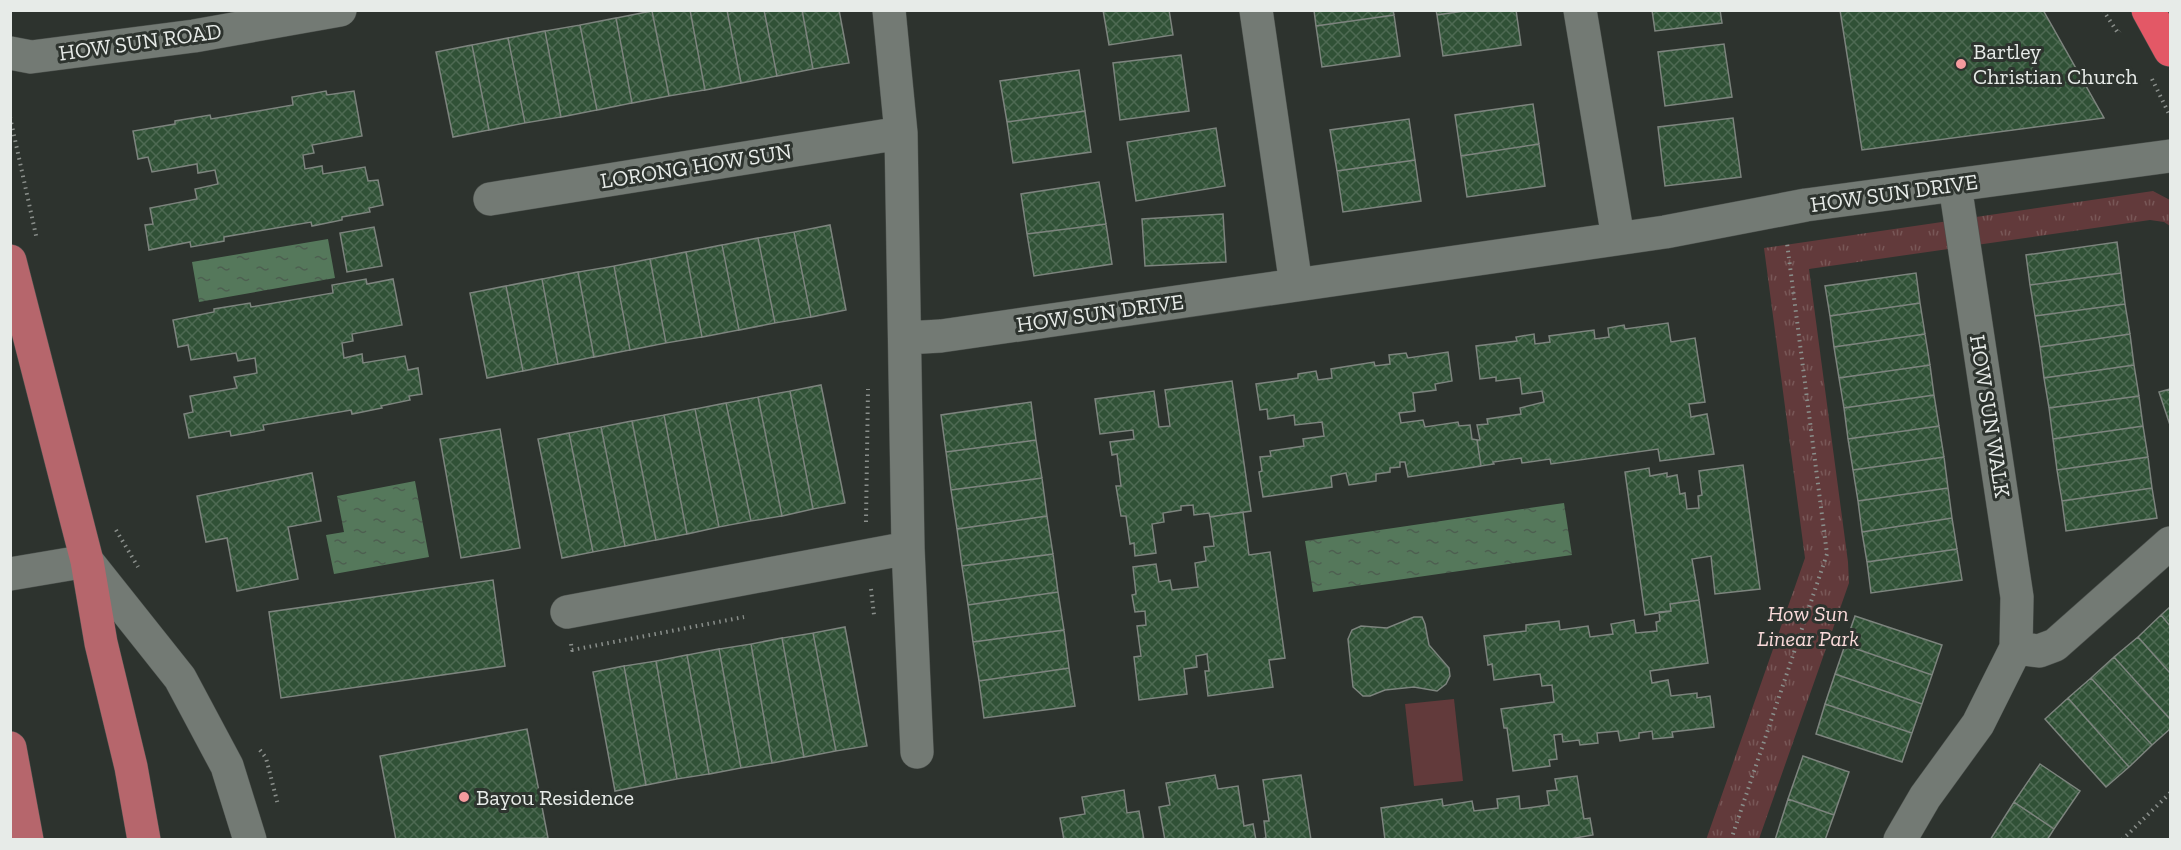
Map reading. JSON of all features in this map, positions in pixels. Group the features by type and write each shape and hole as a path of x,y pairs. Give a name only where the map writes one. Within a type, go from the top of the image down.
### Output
{"highway":[{"path":"2148,10 2170,50"}],"main road":[{"path":"10,261 87,561 101,643 131,767 144,840"},
{"path":"10,748 27,840"}],"street":[{"name":"HOW SUN ROAD","path":"10,53 31,57 194,36 340,10"},
{"path":"889,10 902,133 908,548 917,752"},
{"path":"1256,10 1296,285"},
{"path":"1580,10 1618,238"},
{"name":"LORONG HOW SUN","path":"490,199 902,133"},
{"name":"HOW SUN DRIVE","path":"905,338 941,336 1665,232 1806,205 2170,156"},
{"name":"HOW SUN WALK","path":"1900,840 1925,797 1978,724 2016,648 2017,597 1956,185"},
{"path":"2016,648 2039,651 2055,645 2170,543"},
{"path":"567,612 908,548"},
{"path":"10,574 87,561 180,678 227,766 250,840"}],"path":[{"path":"2103,10 2118,33"},
{"path":"10,117 38,242"},
{"path":"1731,840 1827,554 1786,236"},
{"path":"116,529 140,570"},
{"path":"258,749 266,758 279,809"},
{"path":"2122,840 2170,793"}],"green space":[{"name":"How Sun Linear Park","path":"2153,191 2170,200 2170,226 2164,222 2150,220 1809,269 1849,583 1759,839 1706,840 1805,558 1764,248"},
{"path":"1454,699 1463,781 1414,786 1405,704"}],"water":[{"path":"328,239 335,278 199,302 192,262"},
{"path":"415,481 429,557 334,574 326,535 344,532 337,496"},
{"path":"1564,503 1572,555 1313,592 1305,541"}],"building":[{"path":"690,10 705,90 669,96 652,11"},
{"path":"690,10 727,10 741,83 705,90"},
{"path":"727,10 764,10 777,76 741,83"},
{"path":"764,10 802,10 813,69 777,76"},
{"path":"802,10 839,10 849,63 813,69"},
{"path":"1103,10 1169,10 1173,35 1109,45"},
{"path":"1314,10 1393,10 1394,15 1316,26"},
{"path":"1436,10 1471,10 1437,15"},
{"path":"1471,10 1516,10 1521,45 1443,56 1437,15"},
{"path":"1652,10 1720,10 1722,23 1655,31"},
{"name":"Bartley Christian Church","path":"1840,10 2043,10 2104,118 1862,150"},
{"path":"652,11 669,96 632,103 616,18"},
{"path":"1394,15 1400,56 1322,67 1316,26"},
{"path":"616,18 632,103 597,110 580,25"},
{"path":"580,25 597,110 561,117 545,31"},
{"path":"545,31 561,117 525,123 508,38"},
{"path":"508,38 525,123 489,130 472,45"},
{"path":"1724,44 1732,97 1665,106 1658,52"},
{"path":"472,45 489,130 453,137 436,52"},
{"path":"1181,55 1189,111 1120,120 1113,63"},
{"path":"1079,70 1085,111 1007,122 1000,81"},
{"path":"326,91 327,95 354,91 362,136 312,145 314,153 303,155 305,169 322,166 323,174 365,167 368,181 378,180 383,205 369,208 370,212 312,226 311,222 224,237 224,241 191,247 190,242 149,250 145,225 153,224 150,208 197,199 195,189 218,184 215,170 198,173 197,164 152,172 148,157 138,159 133,131 210,115 211,119 293,105 292,97"},
{"path":"1533,104 1539,144 1461,156 1455,115"},
{"path":"1085,111 1091,152 1013,163 1007,122"},
{"path":"1733,118 1741,177 1665,186 1658,127"},
{"path":"1409,119 1415,160 1337,171 1330,130"},
{"path":"1216,128 1225,186 1136,201 1127,142"},
{"path":"1539,144 1545,186 1467,197 1461,156"},
{"path":"1415,160 1421,201 1343,212 1337,171"},
{"path":"1099,182 1106,224 1027,234 1021,194"},
{"path":"1223,214 1226,262 1145,266 1142,219"},
{"path":"1106,224 1112,264 1034,276 1027,234"},
{"path":"830,225 846,310 811,317 794,232"},
{"path":"374,227 382,266 347,272 340,233"},
{"path":"794,232 811,317 775,323 758,238"},
{"path":"758,238 775,323 739,330 722,245"},
{"path":"2117,242 2121,273 2030,285 2026,255"},
{"path":"722,245 739,330 702,337 686,252"},
{"path":"686,252 702,337 666,343 650,259"},
{"path":"650,259 666,343 630,350 614,266"},
{"path":"614,266 630,350 594,357 578,272"},
{"path":"578,272 594,357 558,364 542,279"},
{"path":"1916,273 1920,303 1830,316 1825,286"},
{"path":"2121,273 2125,304 2035,316 2030,285"},
{"path":"366,279 367,284 393,279 402,325 352,334 353,341 342,343 344,358 362,354 363,363 405,356 408,370 418,368 422,394 409,396 410,400 381,406 382,408 352,414 351,410 263,425 264,430 231,436 230,431 189,438 184,414 193,412 190,396 237,388 234,377 257,373 255,358 238,361 236,353 191,360 188,345 178,347 173,320 214,312 214,309 250,303 251,307 333,293 332,285"},
{"path":"542,279 558,364 523,371 506,286"},
{"path":"506,286 523,371 487,378 470,293"},
{"path":"1920,303 1925,334 1834,347 1830,316"},
{"path":"2125,304 2130,334 2040,347 2035,316"},
{"path":"1668,323 1671,342 1695,338 1705,402 1689,404 1691,417 1707,414 1714,454 1660,461 1658,449 1551,464 1550,459 1522,463 1521,458 1481,466 1477,425 1488,424 1487,419 1521,414 1520,408 1544,402 1542,391 1522,394 1520,378 1496,381 1496,377 1480,379 1476,346 1517,341 1516,337 1534,334 1535,344 1550,342 1549,336 1594,330 1595,339 1609,337 1608,328 1624,325 1625,329"},
{"path":"1925,334 1930,365 1839,378 1834,347"},
{"path":"2130,334 2134,365 2044,378 2040,347"},
{"path":"1448,352 1452,381 1435,384 1436,390 1413,393 1415,411 1399,413 1401,423 1423,420 1425,427 1458,422 1459,426 1470,425 1472,439 1477,440 1481,466 1408,477 1405,462 1400,462 1400,467 1390,468 1390,472 1376,474 1376,481 1349,485 1346,473 1331,476 1332,487 1263,497 1259,472 1262,471 1260,457 1271,456 1270,451 1304,446 1303,439 1324,436 1322,422 1295,425 1294,415 1268,419 1267,409 1260,410 1256,384 1298,378 1298,374 1316,371 1318,380 1332,378 1331,369 1374,362 1375,366 1390,364 1389,355 1406,353 1408,358"},
{"path":"1930,365 1934,395 1844,408 1839,378"},
{"path":"2134,365 2139,396 2049,408 2044,378"},
{"path":"1232,381 1251,511 1210,517 1209,513 1194,515 1193,505 1181,506 1181,510 1163,513 1164,522 1152,524 1156,553 1135,556 1134,543 1130,544 1126,516 1121,516 1116,486 1121,486 1117,454 1112,455 1110,442 1134,439 1133,430 1100,434 1095,399 1154,391 1159,427 1170,426 1165,390"},
{"path":"821,385 845,503 813,509 790,391"},
{"path":"2170,389 2170,425 2159,392"},
{"path":"790,391 813,509 782,516 758,397"},
{"path":"1934,395 1939,426 1848,439 1844,408"},
{"path":"2139,396 2143,426 2053,439 2049,408"},
{"path":"758,397 782,516 751,521 726,403"},
{"path":"1031,402 1036,440 946,452 941,415"},
{"path":"726,403 751,521 719,527 695,409"},
{"path":"695,409 719,527 687,534 664,415"},
{"path":"664,415 687,534 656,540 632,421"},
{"path":"632,421 656,540 625,546 601,427"},
{"path":"1939,426 1944,457 1853,470 1848,439"},
{"path":"2143,426 2148,457 2057,470 2053,439"},
{"path":"601,427 625,546 593,552 569,433"},
{"path":"500,429 520,548 461,558 440,439"},
{"path":"569,433 593,552 562,558 538,439"},
{"path":"1036,440 1042,478 951,490 946,452"},
{"path":"1944,457 1948,488 1858,501 1853,470"},
{"path":"2148,457 2152,488 2062,501 2057,470"},
{"path":"1743,465 1760,589 1715,594 1711,556 1692,559 1699,600 1670,604 1671,611 1645,615 1625,472 1649,468 1650,476 1667,473 1667,477 1677,475 1680,494 1685,493 1687,509 1699,508 1698,496 1702,495 1699,471"},
{"path":"312,473 321,521 288,527 298,579 237,591 227,538 206,542 197,496"},
{"path":"1042,478 1047,516 957,529 951,490"},
{"path":"1948,488 1952,518 1862,532 1858,501"},
{"path":"2152,488 2157,518 2066,531 2062,501"},
{"path":"1243,512 1249,555 1270,552 1285,658 1269,660 1273,687 1208,696 1205,671 1209,671 1207,654 1196,656 1197,667 1184,669 1187,694 1139,700 1134,657 1141,656 1137,626 1146,625 1145,611 1135,612 1132,595 1136,594 1133,567 1156,564 1159,582 1170,580 1172,590 1198,587 1195,563 1206,561 1204,547 1214,546 1210,517"},
{"path":"1047,516 1053,554 962,566 957,529"},
{"path":"1952,518 1957,549 1867,562 1862,532"},
{"path":"1957,549 1962,580 1871,593 1867,562"},
{"path":"1053,554 1058,592 968,605 962,566"},
{"path":"493,580 505,666 281,698 269,612"},
{"path":"1058,592 1064,630 973,642 968,605"},
{"path":"1699,600 1708,663 1650,671 1652,683 1668,680 1671,696 1697,693 1697,698 1710,696 1714,727 1672,732 1673,737 1653,739 1652,731 1639,733 1639,738 1620,741 1618,731 1597,733 1598,743 1580,745 1579,740 1563,742 1562,734 1554,735 1557,759 1549,760 1550,766 1513,771 1507,728 1504,728 1501,709 1554,702 1552,685 1542,686 1540,674 1494,680 1492,664 1488,665 1484,636 1526,631 1526,625 1559,621 1560,630 1588,626 1590,637 1613,634 1611,624 1634,620 1636,633 1657,631 1656,622 1660,621 1659,612 1671,611 1670,604"},
{"path":"2170,607 2170,626 2161,615"},
{"path":"2161,615 2170,626 2170,673 2138,637"},
{"path":"1855,616 1942,645 1932,675 1845,645"},
{"path":"1414,617 1422,617 1429,645 1449,668 1450,676 1446,684 1437,691 1414,687 1385,690 1370,696 1363,696 1353,687 1348,639 1352,630 1361,626 1387,628"},
{"path":"845,627 867,746 836,751 813,633"},
{"path":"1064,630 1069,668 979,681 973,642"},
{"path":"813,633 836,751 804,757 782,638"},
{"path":"2138,637 2170,673 2170,719 2114,657"},
{"path":"782,638 804,757 772,763 751,644"},
{"path":"751,644 772,763 741,768 719,649"},
{"path":"1845,645 1932,675 1922,704 1835,674"},
{"path":"719,649 741,768 709,774 687,655"},
{"path":"687,655 709,774 677,779 656,661"},
{"path":"2114,657 2170,719 2170,729 2152,745 2091,678"},
{"path":"656,661 677,779 646,785 624,666"},
{"path":"624,666 646,785 615,791 593,672"},
{"path":"1069,668 1075,706 984,718 979,681"},
{"path":"1835,674 1922,704 1912,733 1825,704"},
{"path":"2091,678 2152,745 2129,767 2068,698"},
{"path":"2068,698 2129,767 2106,787 2045,719"},
{"path":"1825,704 1912,733 1902,762 1816,734"},
{"name":"Bayou Residence","path":"527,729 548,838 396,840 380,756"},
{"path":"1803,756 1849,772 1834,815 1788,799"},
{"path":"2040,764 2080,791 2054,829 2014,802"},
{"path":"1215,775 1218,789 1238,786 1244,826 1253,824 1256,840 1165,840 1159,807 1170,805 1166,783"},
{"path":"1301,775 1311,840 1257,840 1266,838 1264,821 1269,821 1263,780"},
{"path":"1577,776 1584,819 1590,818 1593,835 1564,840 1385,840 1381,808 1442,799 1443,806 1472,801 1474,811 1498,808 1497,799 1519,796 1520,809 1549,805 1547,791 1557,790 1555,779"},
{"path":"1124,790 1127,813 1139,811 1144,840 1064,840 1060,818 1085,814 1082,797"},
{"path":"1788,799 1834,815 1825,840 1775,840"},
{"path":"2014,802 2054,829 2047,840 1990,840"}],"place":[{"name":"Bartley Christian Church","path":"1961,64"},
{"name":"Bayou Residence","path":"464,797"}]}
